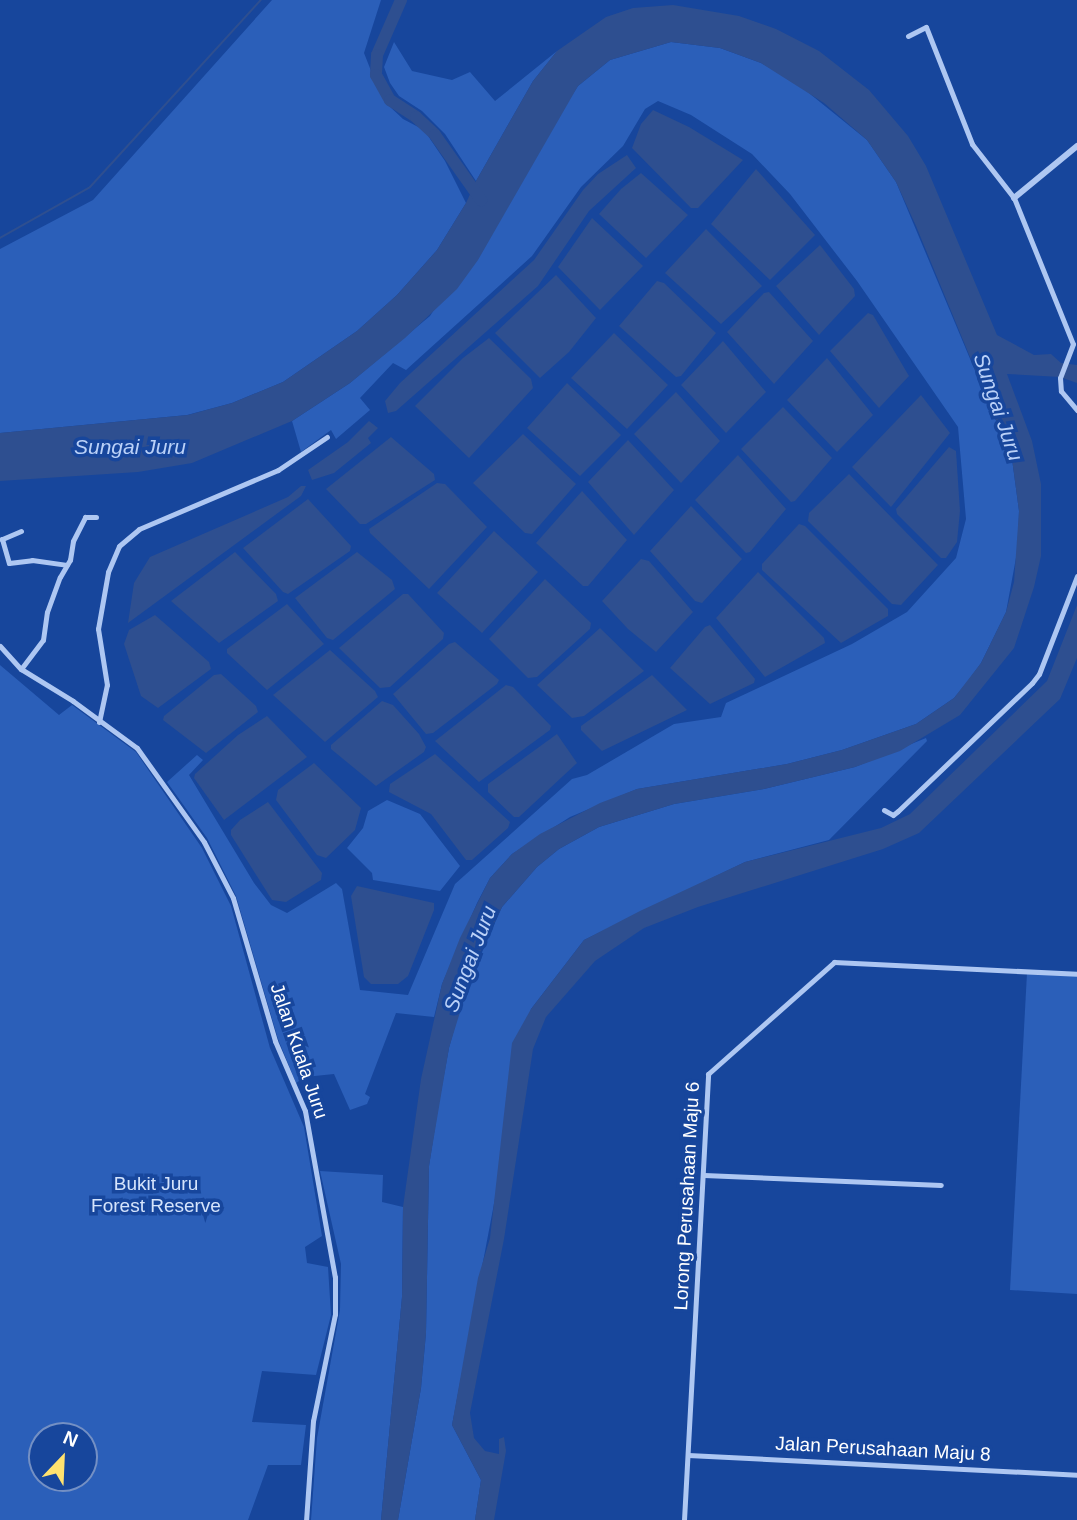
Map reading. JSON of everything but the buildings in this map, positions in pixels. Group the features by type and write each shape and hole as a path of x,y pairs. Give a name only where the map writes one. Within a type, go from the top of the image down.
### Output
{"street":[{"path":"908,36 926,27 972,144 1014,198 1073,344 1060,378 1061,391 1077,410"},
{"path":"1014,198 1077,148"},
{"path":"99,722 107,685 98,629 108,572 119,547 139,529 278,470 327,437"},
{"path":"21,669 43,640 47,612 67,565 73,541 85,517 96,517"},
{"path":"21,531 2,539 9,563 32,560 67,565"},
{"path":"884,810 893,815 898,811 1032,683 1039,674 1077,576"},
{"name":"Jalan Kuala Juru","path":"0,646 21,669 73,701 137,748 197,832 220,872 242,923 275,1041 305,1111 337,1292 313,1421 306,1520"},
{"name":"Lorong Perusahaan Maju 6","path":"684,1520 708,1074 834,962 1077,974"},
{"path":"704,1175 941,1185"},
{"name":"Jalan Perusahaan Maju 8","path":"688,1455 1077,1475"}],"green space":[{"path":"272,0 381,0 364,53 377,86 387,104 403,119 424,130 445,161 466,203 437,250 397,295 357,331 283,382 232,403 187,415 0,433 0,249 93,200"},
{"path":"394,42 412,71 452,80 470,72 495,101 557,51 533,81 476,181 445,134 422,111 399,96 390,83 384,67"},
{"path":"671,42 720,48 761,63 794,81 867,140 896,182 1012,459 1019,511 1018,547 1006,612 981,663 968,681 954,698 916,724 842,750 787,764 637,789 570,817 512,854 490,878 477,903 442,984 434,1017 396,1013 365,1094 370,1097 367,1104 350,1110 334,1074 305,1077 296,1083 278,1039 236,896 207,838 167,782 197,755 203,760 189,775 254,883 271,905 287,913 336,883 342,889 360,990 408,995 455,884 572,779 587,775 674,724 721,717 726,703 852,644 907,612 956,558 966,519 958,427 857,281 790,194 752,154 691,115 658,101 645,109 623,146 581,187 532,256 406,370 393,363 360,398 370,410 336,439 331,430 301,452 292,421 350,383 430,316 578,86 610,60"},
{"name":"Bukit Juru Forest Reserve","path":"0,665 59,715 72,705 136,752 202,848 231,906 270,1048 304,1127 322,1236 305,1247 307,1263 328,1267 331,1315 316,1375 262,1371 252,1422 306,1425 301,1465 268,1465 248,1520 0,1520"},
{"path":"926,738 927,741 829,840 745,862 584,940 531,1009 452,1425 481,1480 475,1520 398,1520 421,1388 426,1333 429,1166 438,1108 449,1048 464,993 502,907 537,867 559,849 599,827 674,804 764,789 855,767"},
{"path":"387,800 420,814 460,866 440,891 373,880 372,873 347,848 363,828 368,811"},
{"path":"1027,973 1077,976 1077,1294 1010,1290"},
{"path":"320,1171 383,1175 382,1202 403,1207 402,1297 381,1520 311,1520 317,1438 340,1310 341,1264"}],"water":[{"name":"Sungai Juru","path":"673,5 739,16 776,29 819,51 869,90 908,136 926,166 997,335 1034,355 1051,354 1061,363 1077,365 1077,383 1060,377 1007,374 1032,441 1041,484 1041,556 1014,648 960,715 900,751 855,767 764,789 674,804 599,827 559,849 537,867 502,907 476,960 449,1048 429,1166 426,1333 421,1388 398,1520 381,1520 402,1297 403,1207 421,1079 442,984 460,938 490,878 512,854 540,834 600,803 637,789 787,764 842,750 916,724 954,698 981,663 1006,612 1014,582 1019,511 1012,459 896,182 867,140 824,103 761,63 720,48 671,42 610,60 578,86 478,260 457,289 405,338 350,383 292,421 192,463 138,472 0,481 0,433 188,415 232,403 283,382 357,331 397,295 437,250 533,81 557,51 606,17 633,8"},
{"path":"653,110 689,127 743,160 698,208 691,208 632,148 641,124"},
{"path":"627,155 636,168 589,211 538,286 396,411 388,413 385,401 400,383 534,260 583,190 598,174"},
{"path":"756,169 815,235 770,280 711,224"},
{"path":"641,173 688,215 646,258 599,214 621,189"},
{"path":"592,218 643,266 600,310 558,267"},
{"path":"706,229 762,286 721,324 665,273"},
{"path":"820,245 854,289 855,296 819,335 776,286"},
{"path":"556,275 596,318 569,352 540,378 495,333"},
{"path":"657,281 664,283 716,333 681,376 676,377 619,326"},
{"path":"769,292 813,341 774,384 727,332 764,293"},
{"path":"868,313 873,315 909,376 879,408 830,351"},
{"path":"614,333 668,385 627,429 571,378"},
{"path":"489,338 531,379 533,388 469,458 415,406 463,358"},
{"path":"723,341 766,392 726,433 681,385"},
{"path":"827,358 873,415 837,452 787,400"},
{"path":"567,383 621,435 580,476 527,428"},
{"path":"676,392 720,441 681,483 634,434"},
{"path":"921,395 950,433 891,507 852,467"},
{"path":"783,407 832,458 795,501 791,502 741,449"},
{"path":"369,421 378,428 368,438 371,443 334,473 312,480 308,470 348,442"},
{"path":"523,434 576,484 532,534 525,533 473,483"},
{"path":"391,437 434,474 435,480 366,524 360,524 326,489"},
{"path":"628,440 674,490 634,535 588,482"},
{"path":"949,447 956,451 960,511 957,542 946,558 941,558 897,514 896,509"},
{"path":"738,455 786,509 750,552 746,553 695,500"},
{"path":"849,474 938,565 901,605 892,604 808,521 809,513"},
{"path":"437,483 445,484 487,527 429,589 370,533 369,529"},
{"path":"301,486 306,486 301,496 128,623 134,583 150,557 288,497"},
{"path":"582,491 627,540 588,586 583,586 536,543"},
{"path":"308,499 351,546 350,551 288,594 283,592 243,548"},
{"path":"691,506 742,559 702,603 695,601 650,551"},
{"path":"799,524 805,526 888,609 888,616 841,643 762,570 762,564"},
{"path":"494,531 538,572 482,633 437,593"},
{"path":"235,552 276,594 278,601 219,643 171,601"},
{"path":"357,552 392,580 395,589 333,640 327,638 295,598"},
{"path":"641,559 649,561 693,612 656,652 628,629 602,601"},
{"path":"758,572 824,638 825,643 765,677 716,618"},
{"path":"545,579 591,623 590,629 537,677 528,678 489,639"},
{"path":"403,594 408,594 444,633 443,639 390,687 380,688 339,648"},
{"path":"287,604 324,644 267,690 227,653 227,649"},
{"path":"1077,605 1077,658 1060,699 919,833 883,849 698,907 644,928 595,961 546,1017 533,1049 504,1239 470,1413 474,1438 485,1451 499,1454 499,1439 504,1437 506,1451 494,1520 475,1520 481,1480 452,1425 478,1278 490,1238 512,1043 531,1009 584,940 640,911 745,862 881,828 910,814 1047,681"},
{"path":"155,615 209,662 211,669 158,708 141,696 124,644 129,630"},
{"path":"710,625 755,679 754,683 710,704 670,668 705,627"},
{"path":"600,628 644,671 584,716 572,718 537,685"},
{"path":"455,642 499,680 433,733 426,734 393,694 449,644"},
{"path":"330,650 375,691 378,697 325,742 273,695"},
{"path":"221,674 256,706 258,712 206,753 163,720 164,716 214,675"},
{"path":"652,675 687,710 602,751 581,730 581,726"},
{"path":"506,685 513,687 551,726 550,730 479,782 435,741"},
{"path":"382,701 393,705 419,734 426,747 424,752 376,786 331,749 331,745"},
{"path":"267,716 307,757 224,820 194,778 195,774 238,735"},
{"path":"557,734 577,763 519,817 514,817 488,792 488,784"},
{"path":"435,754 510,822 508,828 472,860 466,860 431,814 389,792 390,784"},
{"path":"314,763 361,808 355,830 326,858 317,855 276,800 278,790"},
{"path":"268,802 322,873 321,880 286,902 272,900 231,835 231,830 240,820"},
{"path":"357,886 434,903 434,910 408,976 398,984 371,984 364,977 351,896"}],"waterway":[{"path":"0,238 90,187 261,0"},
{"path":"401,0 377,55 376,75 390,100 416,117 435,135 481,200"}]}
